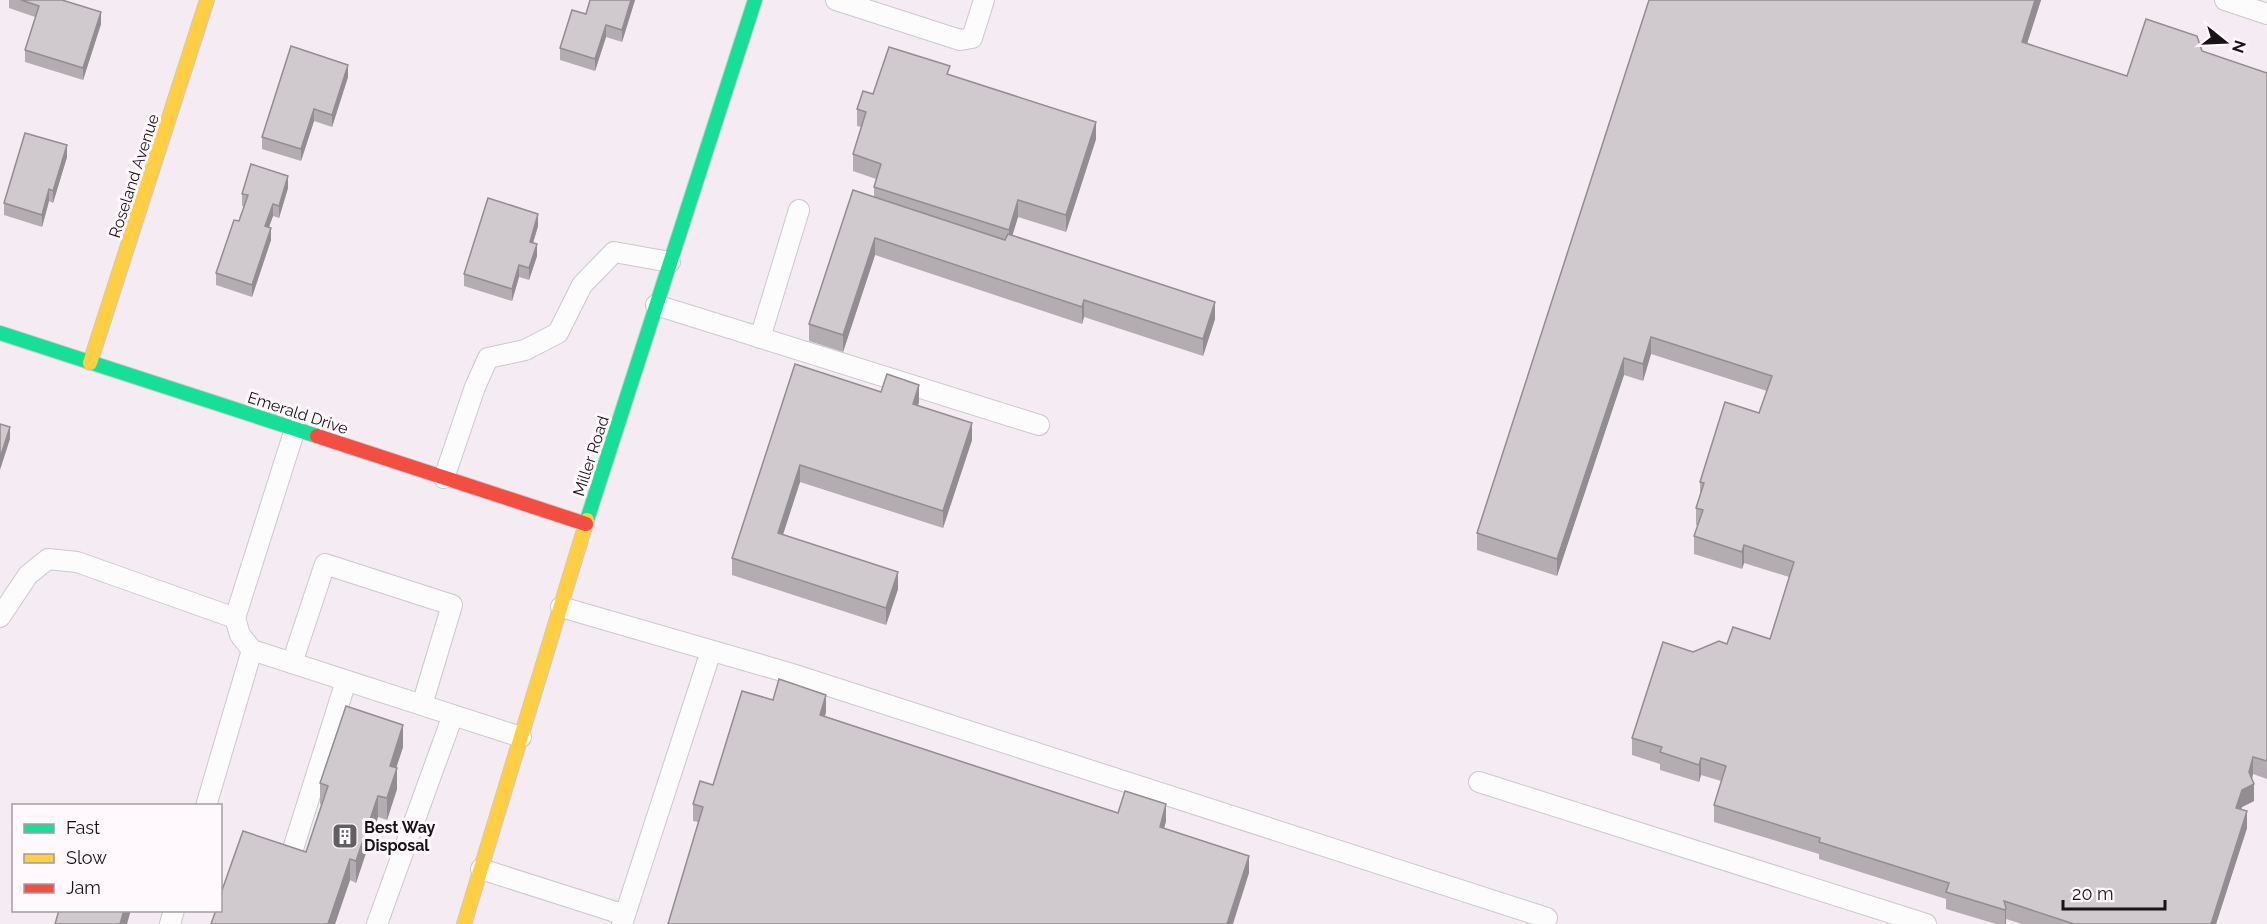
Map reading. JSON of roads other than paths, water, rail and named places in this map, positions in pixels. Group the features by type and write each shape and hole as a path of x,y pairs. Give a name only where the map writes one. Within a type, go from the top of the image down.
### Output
{"street":[{"name":"Roseland Avenue","path":"90,363 207,0"},
{"name":"Miller Road","path":"464,924 586,524 755,0"},
{"name":"Emerald Drive","path":"0,333 586,524"}],"lane":[{"path":"836,0 960,40 972,38 984,0"},
{"path":"2225,0 2267,14"},
{"path":"760,338 799,210"},
{"path":"444,478 475,387 488,358 525,350 558,333 582,285 614,252 670,262"},
{"path":"656,305 1039,425"},
{"path":"295,429 235,618 240,634 252,650 521,737"},
{"path":"0,617 28,575 48,559 77,562 235,618"},
{"path":"292,663 325,564 452,605 422,705"},
{"path":"561,607 800,676 1547,918"},
{"path":"207,804 252,650"},
{"path":"481,869 624,920 711,651"},
{"path":"293,849 346,681"},
{"path":"377,924 453,715"},
{"path":"1479,782 1926,924"}],"place":[{"name":"Best Way Disposal","path":"345,836"}]}
